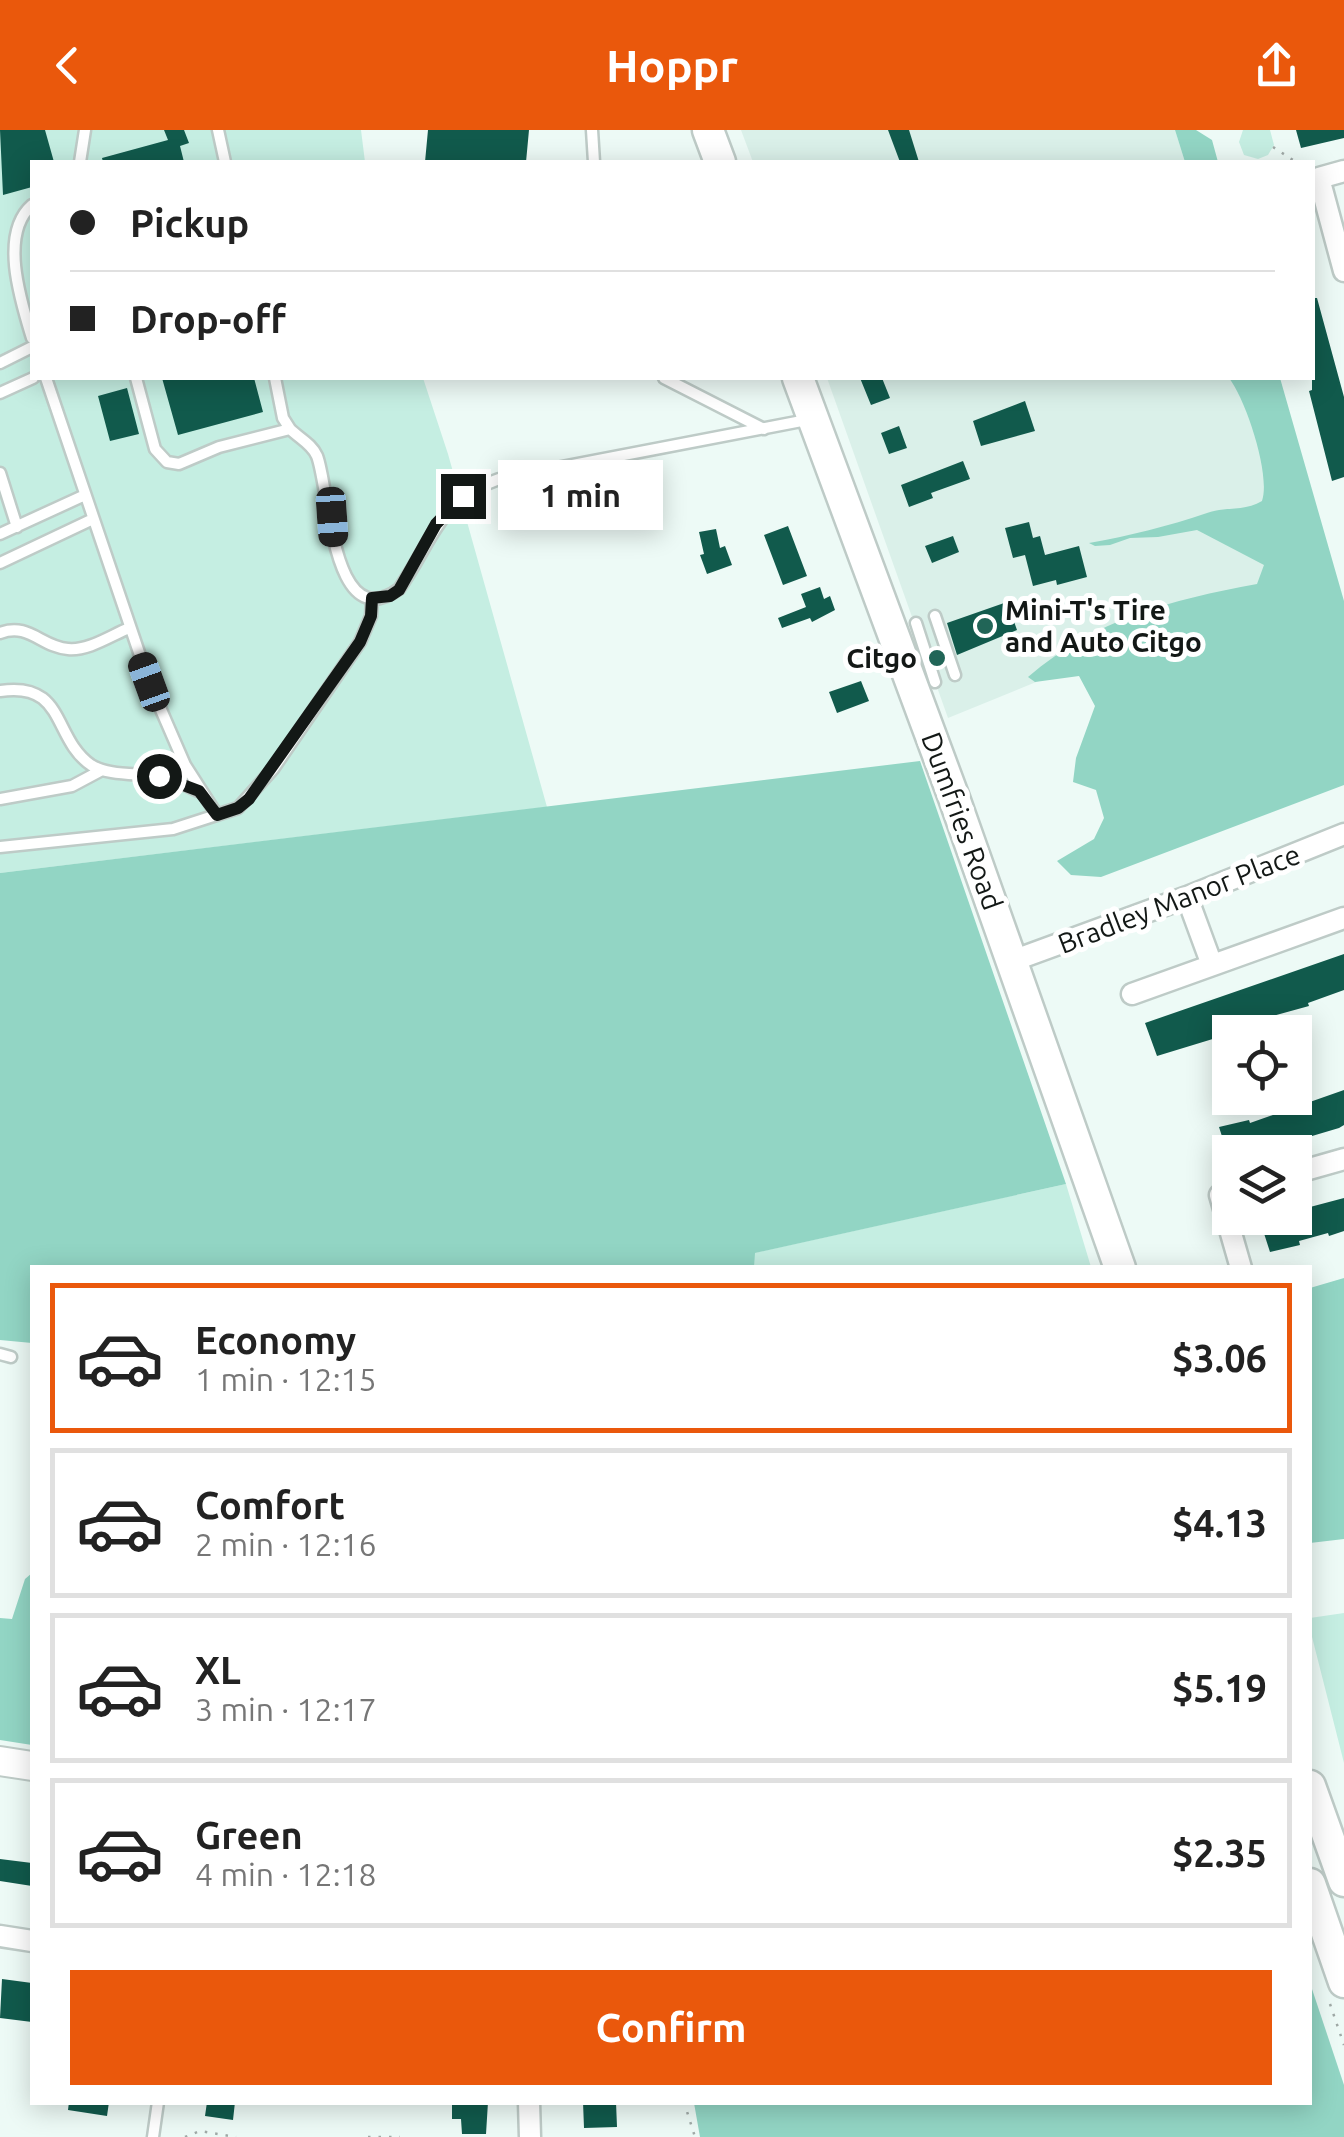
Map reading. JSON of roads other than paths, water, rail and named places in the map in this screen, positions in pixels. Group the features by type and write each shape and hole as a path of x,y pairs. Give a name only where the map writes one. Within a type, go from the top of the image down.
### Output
{"main road":[{"path":"708,130 719,160"},
{"name":"Dumfries Road","path":"799,380 1119,1265"},
{"path":"1312,1792 1344,1881"},
{"path":"1312,1890 1344,1982"}],"street":[{"path":"1344,171 1319,178 1344,271"},
{"name":"Bradley Manor Place","path":"1012,961 1344,834"},
{"path":"1187,897 1212,965"},
{"path":"1132,994 1344,918"},
{"path":"1312,1168 1344,1159"},
{"path":"1231,1235 1240,1265"},
{"path":"0,1761 30,1766"},
{"path":"0,1936 30,1941"},
{"path":"529,2105 530,2137"}],"lane":[{"path":"80,160 85,130"},
{"path":"218,130 224,160"},
{"path":"592,130 594,160"},
{"path":"30,206 8,226 2,256 30,333"},
{"path":"0,363 30,349"},
{"path":"0,393 30,379"},
{"path":"47,380 149,682 199,791 217,815"},
{"path":"137,380 155,448 167,462 179,464 236,442 290,429"},
{"path":"274,380 283,418 316,452 337,560 355,590 372,598 390,596 399,590 436,524 452,504 482,485 812,419"},
{"path":"668,380 764,429"},
{"path":"0,473 17,526"},
{"path":"0,534 85,495"},
{"path":"0,563 93,520"},
{"path":"0,847 172,829 238,808 273,769 360,642 371,616 372,598"},
{"path":"935,616 955,675"},
{"path":"916,623 935,682"},
{"path":"0,633 26,630 49,644 79,649 129,628"},
{"path":"0,691 34,692 46,700 82,757 102,770 159,776 199,791"},
{"path":"0,798 72,786 102,770"},
{"path":"153,2137 158,2105"}],"place":[{"name":"Mini-T's Tire and Auto Citgo","path":"985,626"},
{"name":"Citgo","path":"937,658"}]}
